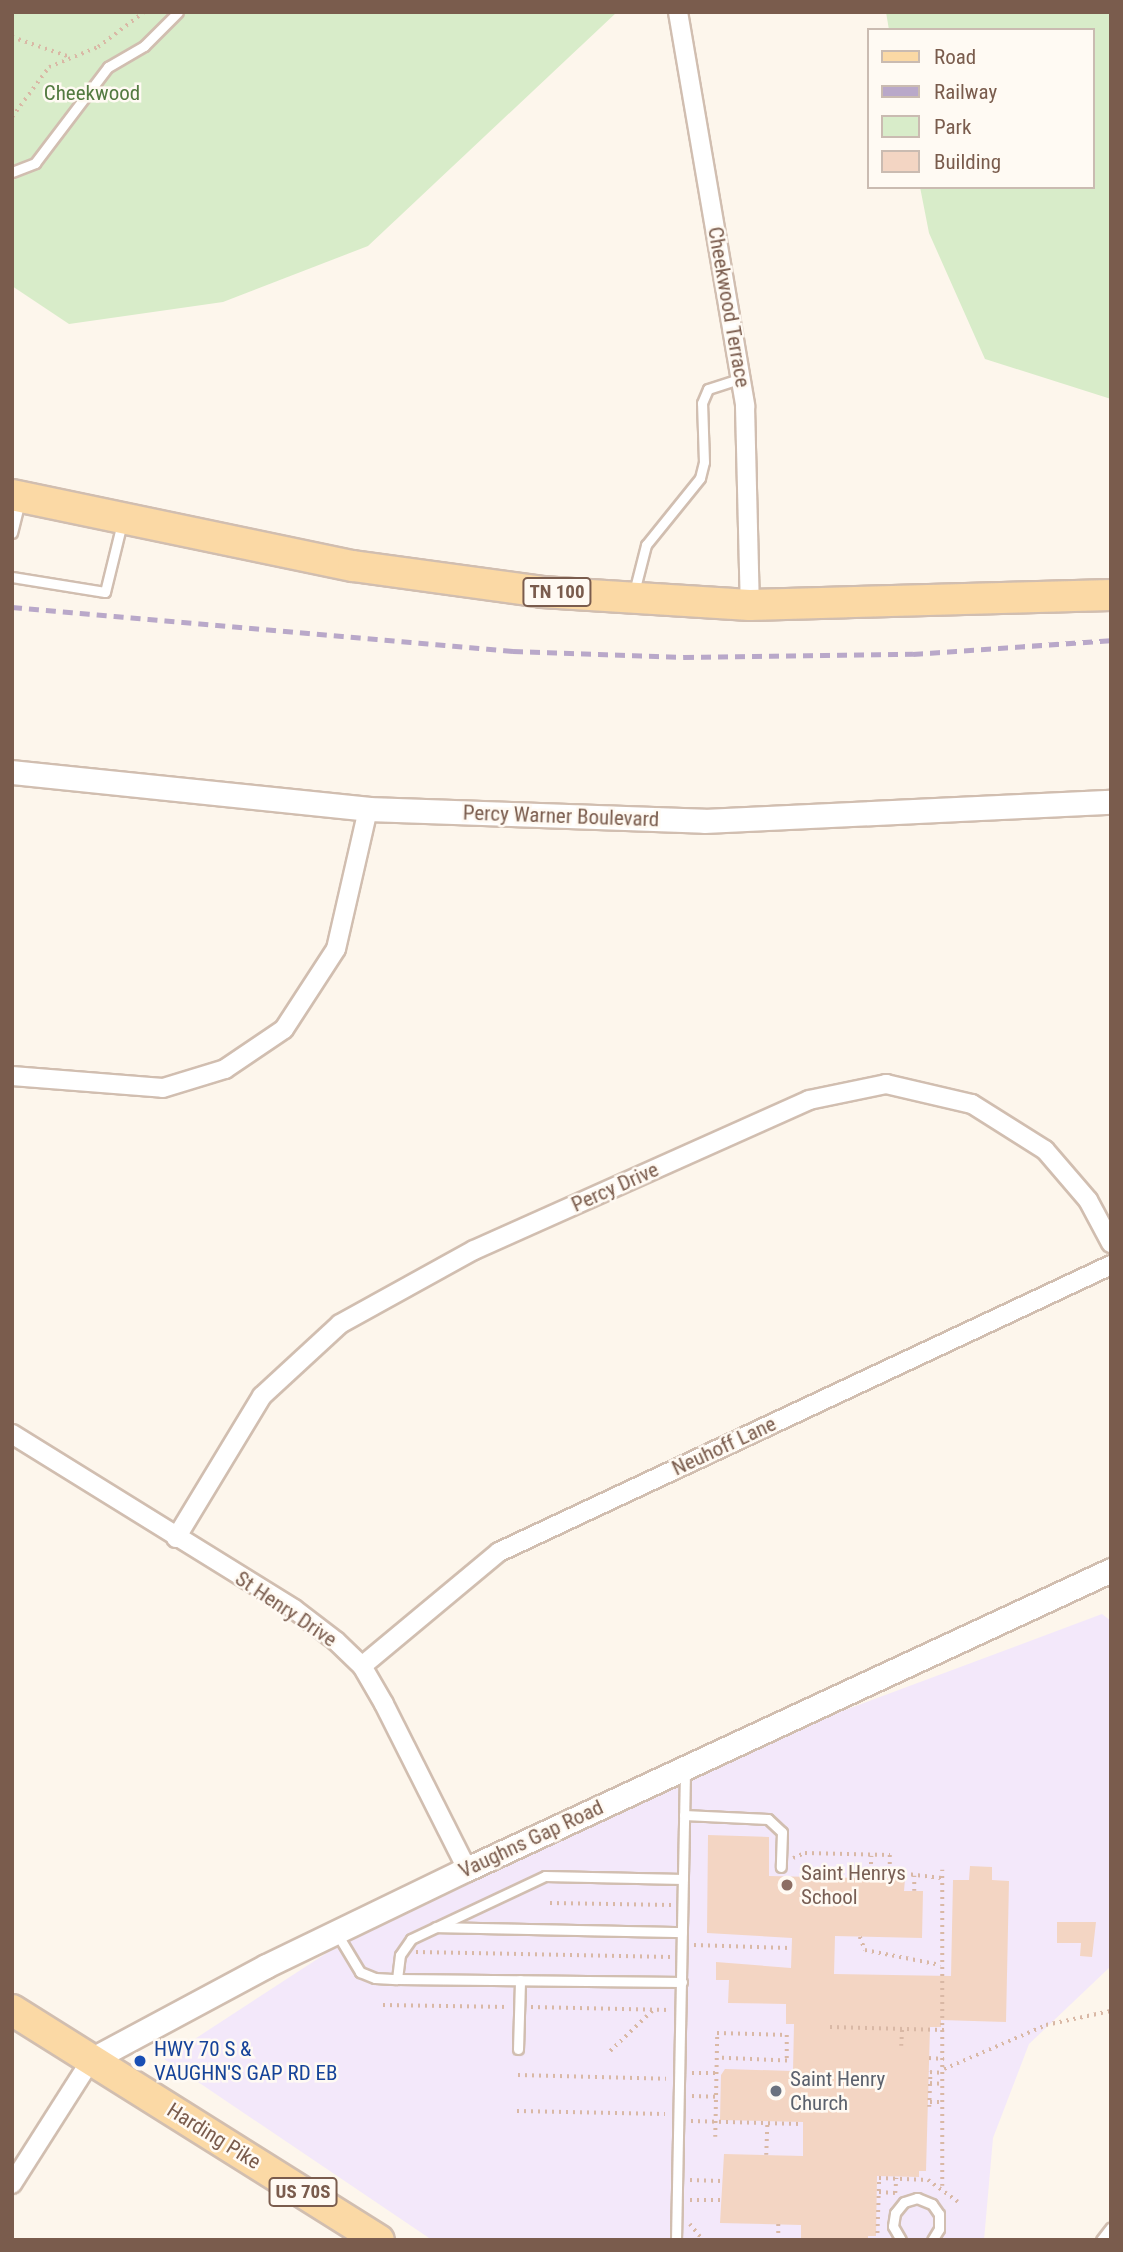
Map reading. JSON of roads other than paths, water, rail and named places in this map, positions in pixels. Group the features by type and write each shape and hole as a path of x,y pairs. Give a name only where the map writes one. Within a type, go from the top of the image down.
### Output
{"main road":[{"name":"TN 100","path":"17,495 353,566 542,592 750,605 1111,595"},
{"name":"Harding Pike","path":"12,2010 379,2240"}],"street":[{"name":"Cheekwood Terrace","path":"678,12 746,406 750,605"},
{"name":"Percy Warner Boulevard","path":"12,772 368,809 704,821 1111,802"},
{"path":"12,1076 163,1088 225,1069 284,1029 336,949 368,809"},
{"name":"Percy Drive","path":"176,1538 262,1396 340,1324 474,1250 809,1100 886,1084 972,1104 1045,1150 1088,1200 1111,1243"},
{"name":"Neuhoff Lane","path":"362,1665 499,1552 1111,1265"},
{"name":"St Henry Drive","path":"12,1434 294,1609 362,1665 467,1869"},
{"name":"Vaughns Gap Road","path":"91,2060 337,1932 467,1869 1111,1570"},
{"path":"12,2185 91,2060"}],"lane":[{"path":"12,172 35,163 108,67 144,46 178,12"},
{"path":"633,597 646,545 700,478 704,462 702,403 708,389 741,378"},
{"path":"12,533 17,495"},
{"path":"12,578 105,592 124,518"},
{"path":"676,2240 685,1766"},
{"path":"684,1815 768,1819 782,1832 781,1864"},
{"path":"397,1979 401,1952 411,1939 545,1876 683,1879"},
{"path":"435,1927 682,1932"},
{"path":"337,1932 360,1972 375,1978 682,1982"},
{"path":"518,2049 520,1980"},
{"path":"901,2240 893,2227 895,2213 904,2202 917,2199 932,2204 939,2214 939,2229 932,2240"},
{"path":"1101,2240 1111,2227"}],"railway":[{"path":"12,607 513,651 684,657 913,654 1111,640"}],"place":[{"name":"Saint Henrys School","path":"787,1885"},
{"name":"HWY 70 S & VAUGHN'S GAP RD EB","path":"140,2061"},
{"name":"Saint Henry Church","path":"776,2091"}],"park label":[{"name":"Cheekwood","path":"92,93"}]}
